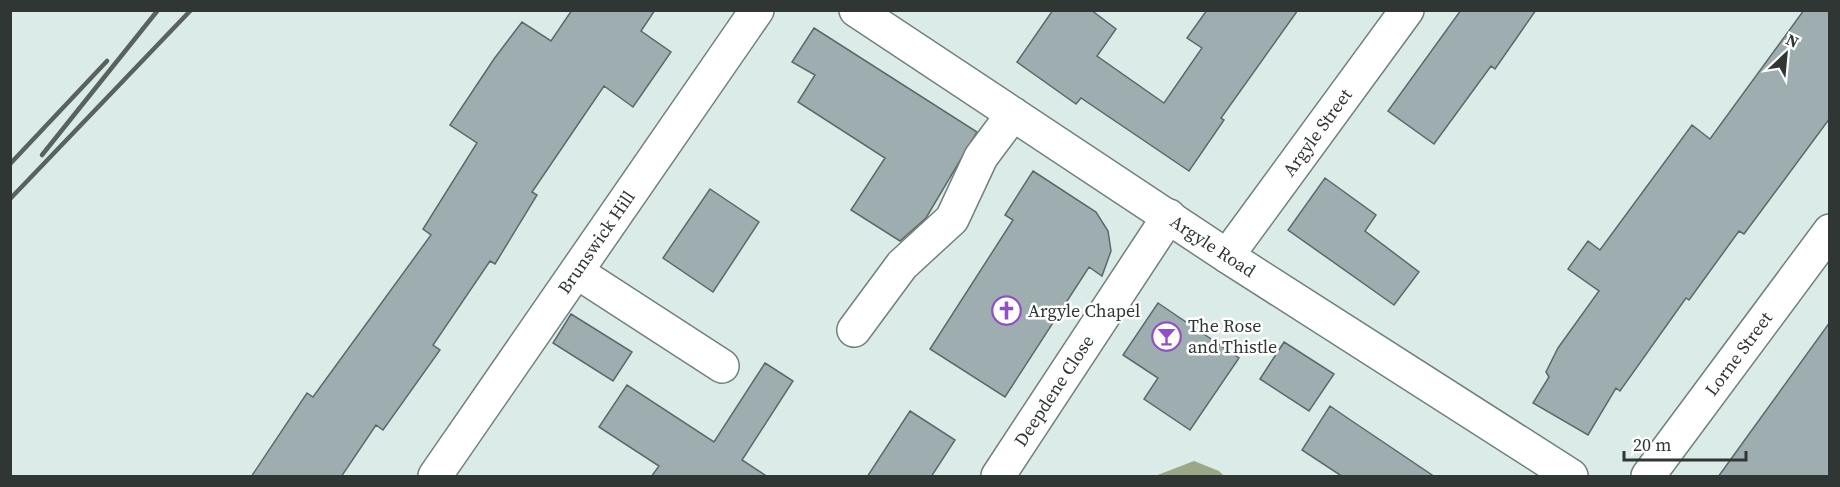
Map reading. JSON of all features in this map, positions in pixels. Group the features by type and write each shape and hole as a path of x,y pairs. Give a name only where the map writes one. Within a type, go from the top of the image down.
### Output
{"street":[{"name":"Brunswick Hill","path":"435,477 757,10"},
{"name":"Argyle Road","path":"856,10 1227,256 1570,477"},
{"name":"Argyle Street","path":"1227,256 1407,10"},
{"path":"854,330 902,265 952,219 981,158 1013,114"},
{"name":"Deepdene Close","path":"998,477 1169,216"},
{"name":"Lorne Street","path":"1648,477 1830,231"},
{"path":"577,272 722,366"}],"green space":[{"path":"1194,461 1219,471 1224,476 1155,476"}],"building":[{"path":"572,10 655,10 641,31 671,52 633,107 604,86 532,192 537,195 495,264 490,261 433,345 440,350 383,430 376,425 341,477 251,477 307,393 313,397 431,235 423,229 477,143 450,125 494,59 522,22 551,41"},
{"path":"1053,10 1091,10 1116,29 1097,56 1164,103 1202,48 1187,38 1207,10 1298,10 1221,118 1224,120 1189,171 1081,98 1076,104 1017,62"},
{"path":"1461,10 1536,10 1495,69 1491,66 1434,144 1388,111"},
{"path":"1804,10 1830,10 1830,118 1744,234 1739,231 1689,300 1686,298 1620,391 1616,388 1588,435 1533,403 1549,377 1546,372 1558,348 1599,291 1568,269 1588,241 1600,250 1692,125 1710,139"},
{"path":"814,28 977,132 926,218 900,241 851,210 885,158 798,102 815,75 792,62"},
{"name":"Argyle Chapel","path":"1033,171 1096,212 1108,231 1111,251 1102,276 1089,267 1005,397 930,349 1013,220 1005,215"},
{"path":"1325,178 1376,215 1365,231 1419,272 1394,305 1288,230"},
{"path":"710,189 759,222 713,292 663,258"},
{"path":"1158,303 1239,358 1190,430 1144,399 1158,378 1123,355"},
{"path":"571,314 632,352 613,381 553,343"},
{"path":"1830,322 1830,477 1718,477 1744,441"},
{"path":"1284,342 1334,374 1309,411 1260,379"},
{"path":"765,363 793,381 742,460 768,477 651,477 659,466 599,427 627,385 714,442"},
{"path":"1330,406 1435,477 1343,477 1302,450"},
{"path":"910,411 955,440 931,477 867,477"}],"railway":[{"path":"42,155 158,10"},
{"path":"10,199 191,10"},
{"path":"10,164 107,61"}],"place":[{"name":"Argyle Chapel","path":"1007,311"},
{"name":"The Rose and Thistle","path":"1167,336"}]}
